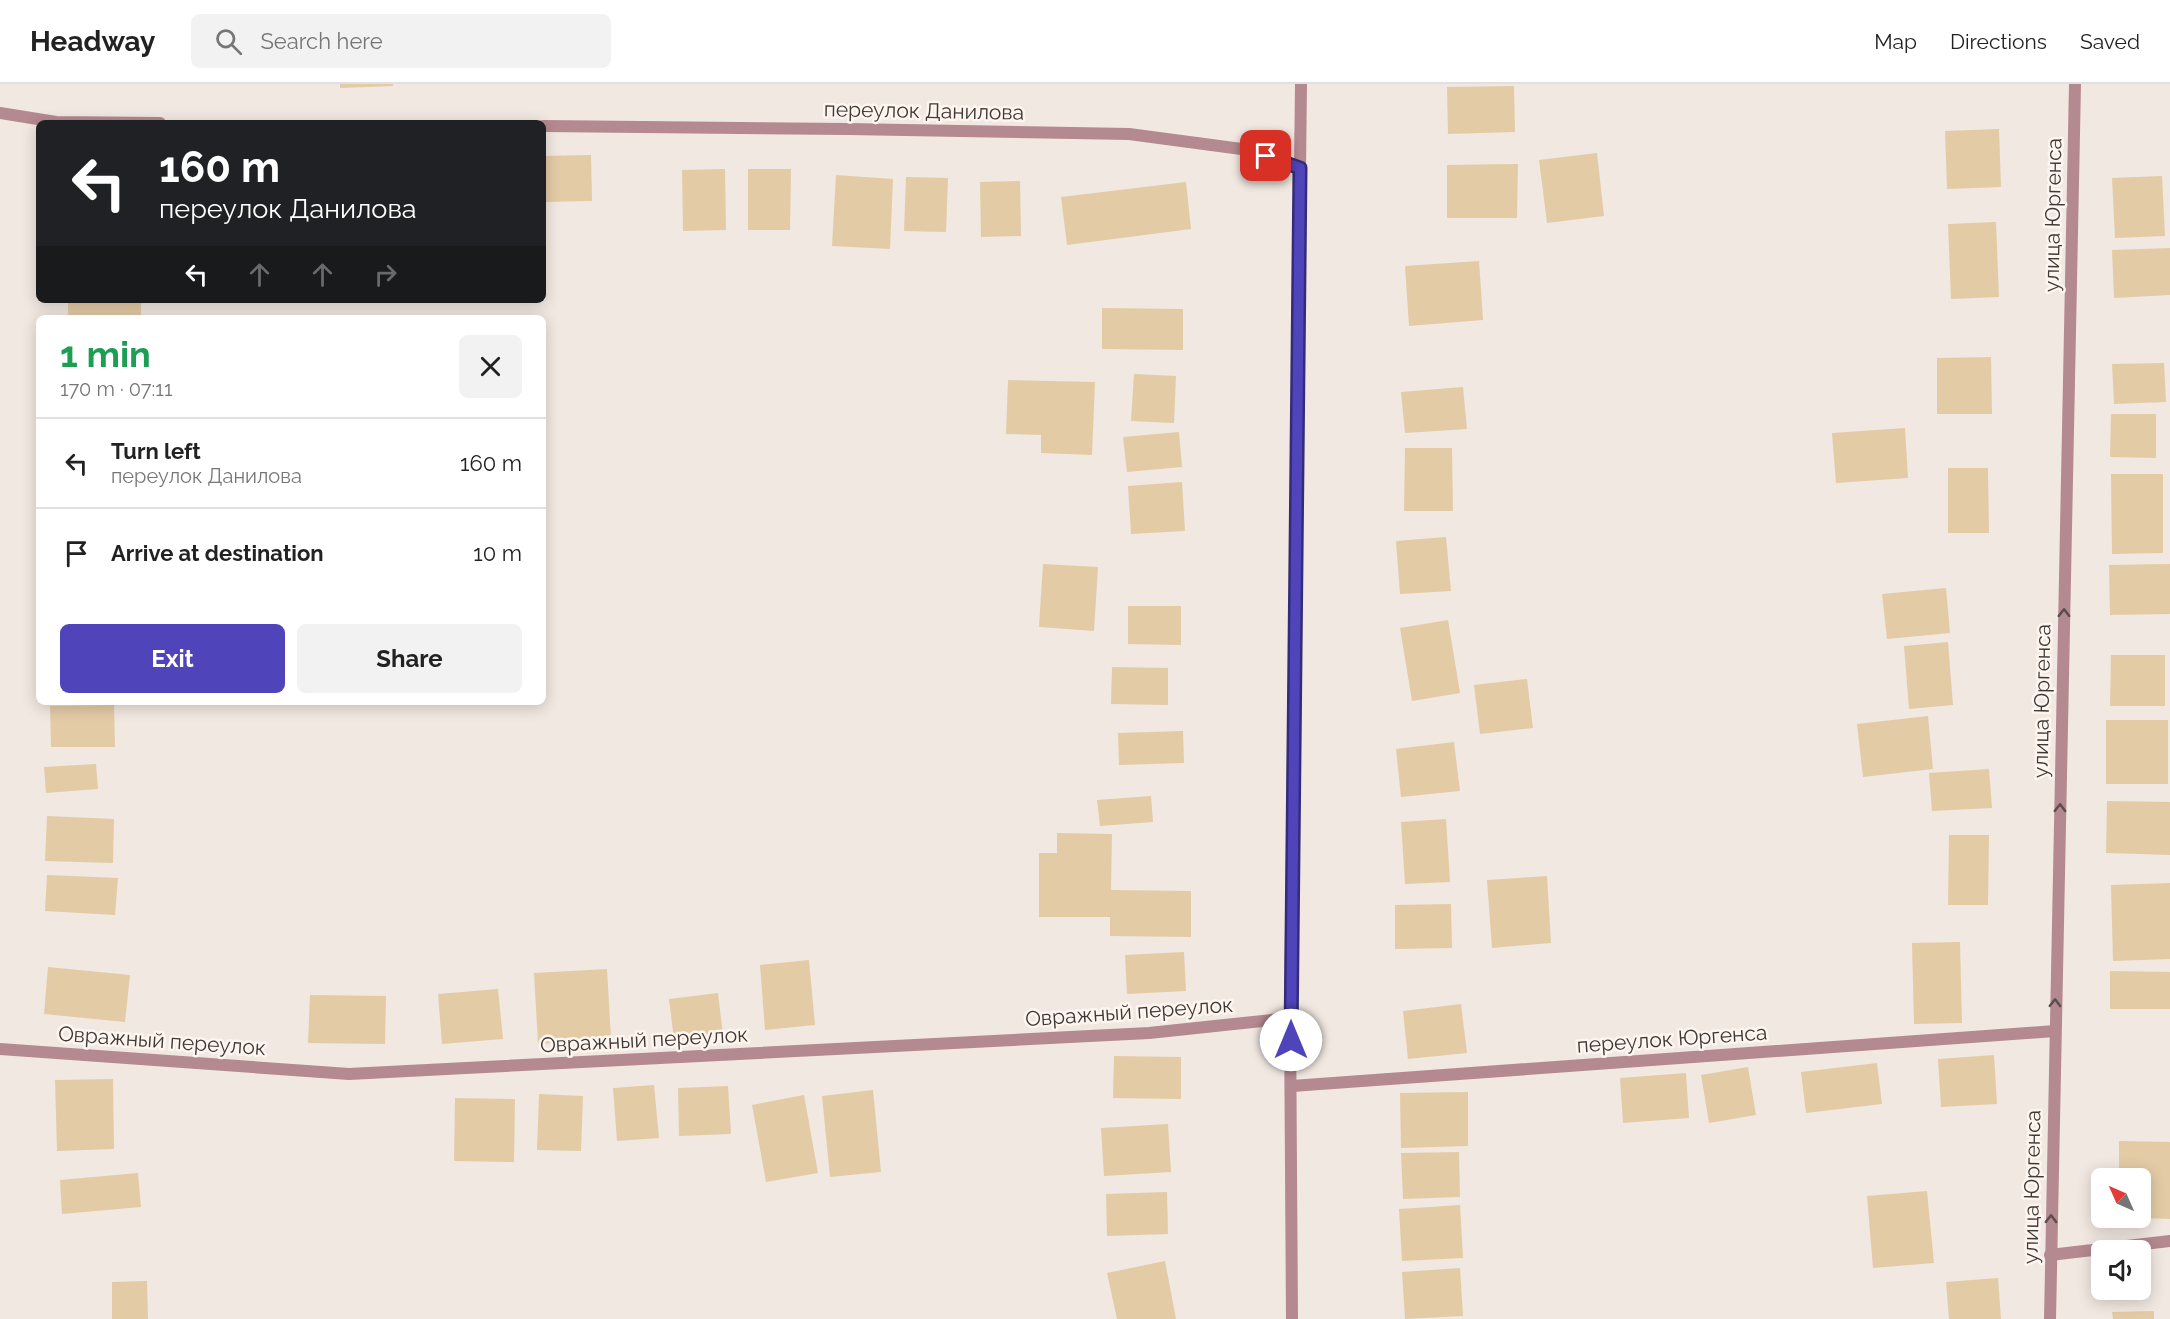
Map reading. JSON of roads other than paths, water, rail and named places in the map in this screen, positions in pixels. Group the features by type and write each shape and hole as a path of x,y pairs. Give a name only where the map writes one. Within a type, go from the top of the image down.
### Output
{"street":[{"path":"1292,1319 1290,1018 1301,84"},
{"name":"улица Юргенса","path":"2050,1319 2075,84"},
{"path":"0,113 44,120"},
{"name":"переулок Данилова","path":"546,126 1129,134 1250,150 1300,168"},
{"name":"Овражный переулок","path":"0,1049 349,1074 1149,1033 1290,1018"},
{"name":"переулок Юргенса","path":"1292,1086 2055,1031"},
{"path":"2050,1255 2170,1241"}]}
